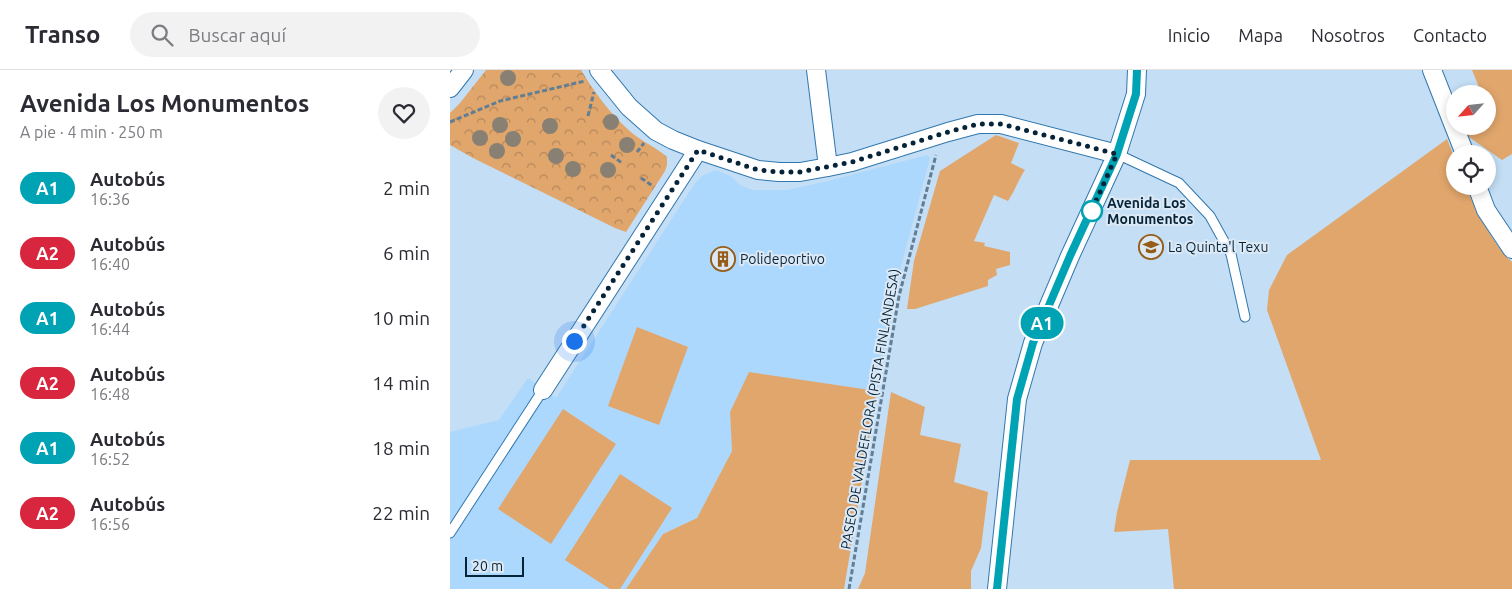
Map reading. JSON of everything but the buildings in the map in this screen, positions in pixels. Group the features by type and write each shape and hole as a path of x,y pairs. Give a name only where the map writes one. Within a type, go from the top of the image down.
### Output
{"street":[{"path":"450,88 464,70"},
{"path":"816,70 828,167"},
{"path":"997,589 1017,399 1033,343 1070,256 1117,154 1136,94 1136,70"},
{"path":"1432,70 1461,145"},
{"path":"594,75 656,130 698,150 758,170 800,172 828,167 861,160 978,124 1001,124 1117,154"},
{"path":"543,390 698,150"},
{"path":"1480,195 1486,210 1512,249"}],"lane":[{"path":"1117,154 1179,183 1210,216 1231,254 1245,317"},
{"path":"450,533 543,390"}],"path":[{"path":"450,122 500,101 594,75"},
{"path":"588,116 595,90"},
{"path":"637,152 640,148"},
{"name":"PASEO DE VALDEFLORA (PISTA FINLANDESA)","path":"849,589 899,296 934,161 940,148"},
{"path":"611,155 622,163"},
{"path":"641,178 655,187"}],"shaded area":[{"path":"927,155 930,158 893,296 877,391 749,373 730,412 732,451 697,518 663,534 626,589 450,589 450,432 499,420 528,378 556,398 695,183 702,176 715,170 731,176 740,185 752,190 788,190"}],"green space":[{"path":"486,70 581,70 617,119 632,133 667,157 665,171 626,232 450,145 450,113"},
{"path":"1472,70 1512,70 1512,154 1502,160 1496,156 1496,145 1480,145 1468,135 1496,135 1496,85 1478,85"},
{"path":"996,135 1019,143 1011,163 1025,170 1008,201 994,195 974,241 985,243 984,246 1010,252 1010,265 996,269 997,275 988,280 988,286 915,309 907,309 914,261 940,171"},
{"path":"1447,139 1449,145 1446,145 1446,195 1470,195 1485,226 1498,246 1512,262 1512,589 1174,589 1168,529 1114,532 1130,460 1321,460 1267,310 1269,290 1287,255"},
{"path":"637,327 688,347 659,425 608,406"},
{"path":"749,372 877,391 844,589 626,589 663,534 697,518 732,451 730,412"},
{"path":"891,392 925,407 920,435 961,444 954,482 988,492 981,548 971,571 971,589 858,589 865,573"},
{"path":"563,409 616,444 551,544 498,509"},
{"path":"620,474 672,508 620,589 610,589 565,560"}],"bus line":[{"name":"A1","path":"997,589 1017,399 1033,343 1070,256 1117,154 1136,94 1137,70"}],"place":[{"name":"Avenida Los Monumentos","path":"1092,211"},
{"name":"La Quinta'l Texu","path":"1151,247"},
{"name":"Polideportivo","path":"723,259"}],"route":[{"path":"574,341 698,150 758,170 800,172 852,162 978,124 1001,124 1117,154 1092,211"}]}
